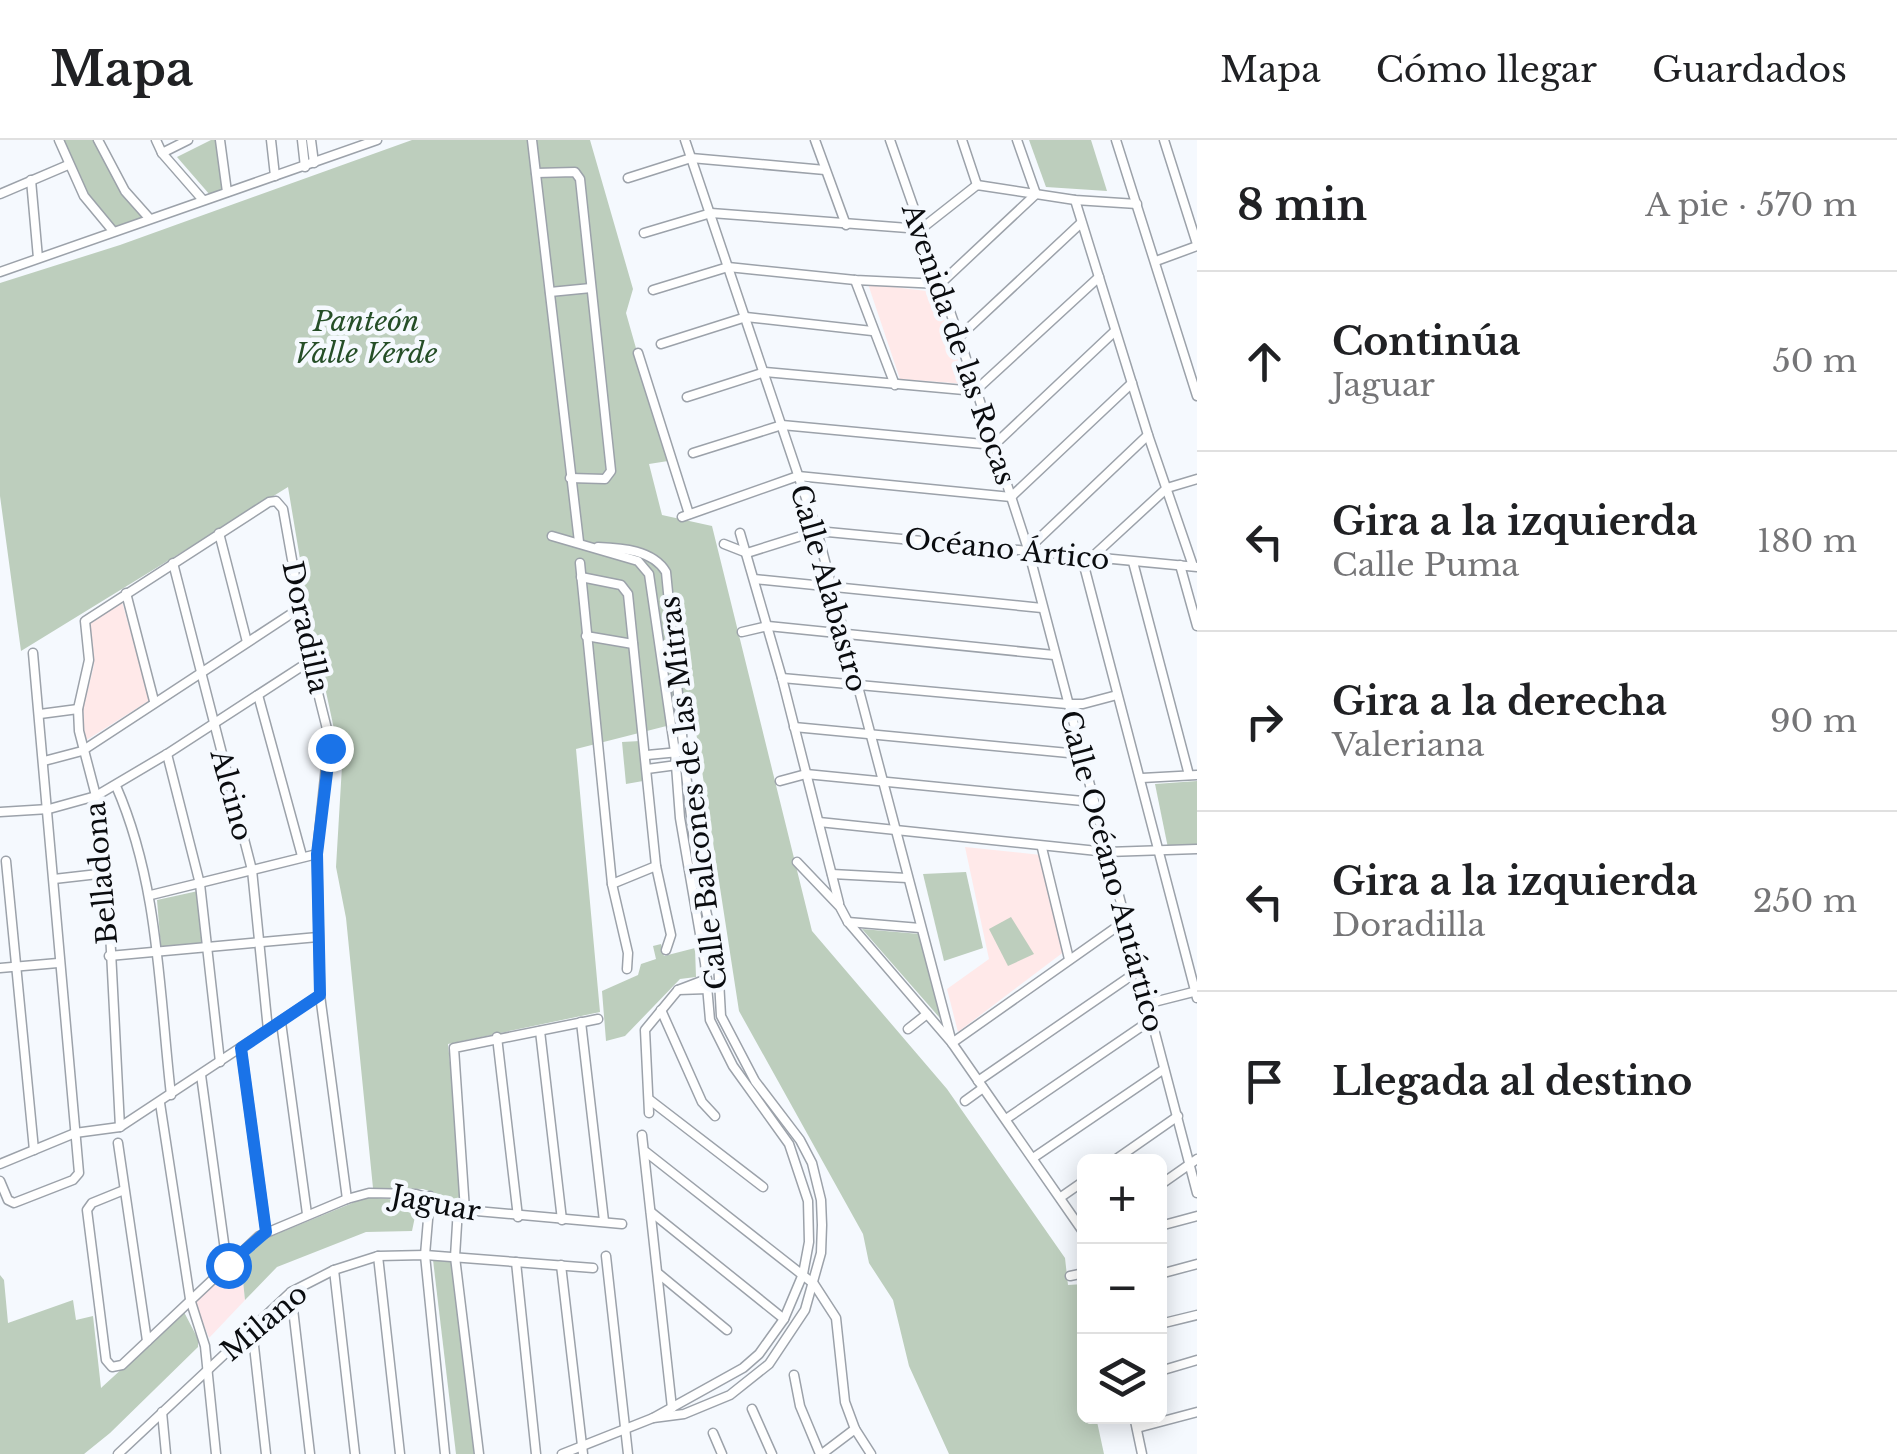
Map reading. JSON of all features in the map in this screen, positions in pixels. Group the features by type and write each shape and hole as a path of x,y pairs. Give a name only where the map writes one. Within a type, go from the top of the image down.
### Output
{"street":[{"path":"58,140 84,196 112,231"},
{"path":"98,140 125,191 149,218"},
{"path":"156,140 162,153 203,200"},
{"path":"162,153 188,140"},
{"path":"220,140 227,192"},
{"path":"271,140 276,176"},
{"path":"302,140 309,165"},
{"path":"309,165 311,140"},
{"path":"0,272 309,165 358,143 378,140"},
{"path":"532,140 579,542"},
{"name":"Calle Alabastro","path":"685,140 817,531 952,1042"},
{"path":"816,140 846,225"},
{"name":"Avenida de las Rocas","path":"890,140 1028,549"},
{"path":"962,140 977,185"},
{"path":"1018,140 1036,194"},
{"path":"1116,140 1196,391"},
{"path":"1156,261 1197,245 1164,140"},
{"path":"628,178 691,158 826,170"},
{"path":"0,194 68,165"},
{"path":"536,173 578,173 591,288 611,471 605,479 570,478"},
{"path":"32,180 38,258"},
{"path":"644,233 711,213 921,229 977,185 1075,200 1137,204"},
{"path":"653,290 728,267 940,284 1036,194"},
{"path":"1075,200 1148,435 1195,566"},
{"path":"959,337 1082,224"},
{"path":"687,396 764,372 976,391 1099,276"},
{"path":"855,280 895,385"},
{"path":"550,292 591,288"},
{"path":"661,344 746,317 872,331"},
{"path":"693,452 782,425 994,445 1115,331"},
{"path":"638,353 685,515 798,476 1011,497 1132,383"},
{"path":"1028,549 1148,435"},
{"path":"1146,1004 1196,994 1117,695 1086,558 1167,488 1197,480"},
{"name":"Doradilla","path":"220,534 269,502 276,501 283,509 310,661 330,738 317,854 320,995 347,1198"},
{"path":"724,544 747,553 817,531"},
{"name":"Océano Ártico","path":"817,531 1195,566"},
{"path":"740,533 782,678 840,907 848,922 952,1042 1077,1222"},
{"path":"154,701 126,594 220,534 246,642"},
{"name":"Calle Balcones de las Mitras","path":"552,536 638,561 649,574 679,752"},
{"name":"Calle Balcones de las Mitras","path":"593,546 645,554 659,562 666,572 680,765 680,818 705,963 710,1020 757,1103 789,1144 808,1201 808,1252 784,1319 758,1354 724,1382 672,1405 653,1418"},
{"name":"Calle Océano Antártico","path":"1028,549 1146,1004 1193,1162 1197,1193"},
{"path":"1133,562 1193,775 1142,778"},
{"name":"Alcino","path":"173,563 252,870 268,1030"},
{"path":"580,563 612,884 628,954 627,969"},
{"path":"1180,566 1197,626"},
{"path":"581,577 624,587 656,866 672,935 666,950"},
{"path":"754,579 1042,608"},
{"name":"Belladona","path":"120,1127 107,873 96,796 82,750 78,709 89,664 84,621 126,594"},
{"path":"44,761 82,750 300,608"},
{"path":"742,632 768,626 1054,655"},
{"path":"586,636 633,644"},
{"path":"0,1181 10,1202 19,1202 78,1175 34,653"},
{"path":"0,812 49,810 96,796 310,661"},
{"path":"782,678 1067,704 1117,695"},
{"path":"258,695 302,856"},
{"path":"40,714 78,709"},
{"path":"794,727 1079,754"},
{"path":"646,755 679,752"},
{"path":"167,754 200,884 220,1062"},
{"path":"647,769 680,765"},
{"name":"Calle Balcones de las Mitras","path":"653,1418 674,1417 700,1408 730,1394 769,1364 796,1328 821,1254 821,1200 812,1163 800,1140 761,1089 721,1016 718,962 698,876 680,765"},
{"path":"780,781 806,774 1092,802"},
{"path":"116,786 133,824 151,895 171,1096"},
{"path":"680,818 691,817"},
{"path":"819,822 1042,848 1108,852 1197,849"},
{"path":"1042,848 1069,960"},
{"path":"151,895 317,854"},
{"path":"6,862 34,1150"},
{"path":"797,862 840,907"},
{"path":"612,884 656,866"},
{"path":"54,879 107,873"},
{"path":"832,874 907,878"},
{"path":"952,1042 1125,921"},
{"path":"848,922 920,928"},
{"path":"109,956 318,938"},
{"path":"705,963 718,962"},
{"path":"0,968 58,963"},
{"path":"965,1101 981,1085 1138,971"},
{"path":"649,1114 644,1035 648,1024 678,990 717,984"},
{"path":"0,1164 75,1133 120,1127 320,995"},
{"path":"661,1010 702,1102 715,1116"},
{"path":"908,1029 927,1014"},
{"path":"479,1454 455,1257 462,1209 454,1048 598,1019"},
{"path":"1006,1119 1151,1020"},
{"path":"281,1022 306,1214"},
{"path":"581,1022 604,1221"},
{"path":"540,1030 562,1220"},
{"path":"497,1038 518,1217"},
{"path":"241,1048 266,1232"},
{"path":"1033,1158 1164,1069"},
{"path":"201,1075 228,1265"},
{"path":"650,1100 763,1187"},
{"path":"160,1103 190,1299 202,1334 216,1454"},
{"path":"1123,1154 1178,1116"},
{"path":"642,1135 674,1417"},
{"path":"789,1144 800,1140"},
{"path":"118,1143 147,1340"},
{"path":"646,1152 814,1284 836,1318 846,1402 871,1454"},
{"path":"1167,1180 1193,1162"},
{"path":"1062,1197 1077,1186"},
{"name":"Jaguar","path":"124,1190 88,1206 106,1360 112,1366 122,1365 266,1232 347,1198 385,1192 430,1196 462,1209 622,1224"},
{"path":"430,1196 424,1255 446,1454"},
{"path":"808,1201 821,1200"},
{"path":"651,1212 796,1328"},
{"path":"1167,1224 1197,1216"},
{"path":"808,1252 821,1254"},
{"name":"Milano","path":"119,1453 292,1292 334,1270 378,1256 424,1255 593,1268"},
{"path":"378,1256 400,1454"},
{"path":"606,1256 628,1454"},
{"path":"516,1262 536,1454"},
{"path":"1167,1272 1197,1264"},
{"path":"561,1266 582,1450"},
{"path":"334,1270 355,1454"},
{"path":"658,1274 726,1330"},
{"path":"1070,1276 1077,1274"},
{"path":"292,1292 310,1454"},
{"path":"1167,1322 1197,1314"},
{"path":"252,1328 266,1454"},
{"path":"758,1354 769,1364"},
{"path":"1167,1369 1197,1360"},
{"path":"794,1375 800,1406 821,1454 856,1429"},
{"path":"724,1382 730,1394"},
{"path":"695,1396 700,1408"},
{"path":"752,1409 772,1454"},
{"path":"162,1412 166,1454"},
{"path":"1137,1428 1197,1412"},
{"path":"562,1454 582,1450 653,1418"},
{"path":"1136,1424 1142,1454"},
{"path":"713,1433 722,1454"}],"shaded area":[{"path":"868,284 935,292 966,384 900,379"},
{"path":"122,602 150,700 85,741 83,709 94,665 86,623"},
{"path":"965,847 1041,855 1065,951 958,1032 947,989 989,959"},
{"path":"241,1262 245,1300 209,1338 195,1302"}],"green space":[{"path":"60,140 98,140 108,162 149,218 113,231 91,206"},
{"path":"218,140 225,189 210,195 177,157"},
{"name":"Panteón Valle Verde","path":"412,140 590,140 633,289 626,313 668,461 649,464 662,515 712,526 812,931 947,1089 1065,1258 1068,1285 1077,1284 1077,1424 1098,1424 1104,1454 949,1454 909,1366 893,1300 869,1263 863,1234 739,1011 694,719 576,749 600,1012 448,1044 464,1197 456,1200 423,1189 373,1188 346,918 336,867 342,766 309,613 288,487 21,651 0,496 0,283 120,245"},
{"path":"1029,140 1091,140 1107,191 1046,187"},
{"path":"640,741 643,781 626,784 622,742"},
{"path":"1197,781 1197,846 1168,848 1155,784"},
{"path":"966,872 983,948 944,961 923,874"},
{"path":"198,891 202,943 161,948 157,900"},
{"path":"1011,917 1034,954 1008,966 989,929"},
{"path":"862,929 920,934 946,1025"},
{"path":"661,944 664,956 695,948 696,977 680,979 625,1036 606,1041 602,991 638,975 641,964 656,959 653,946"},
{"path":"367,1197 418,1202 412,1231 366,1232 277,1267 245,1300 241,1262 267,1238"},
{"path":"433,1260 452,1260 474,1454 456,1454"},
{"path":"0,1275 4,1280 8,1323 73,1300 76,1320 93,1316 101,1388 184,1312 198,1347 84,1454 0,1454"}],"route":[{"path":"228,1265 266,1232 241,1048 320,995 317,854 330,748"}]}
